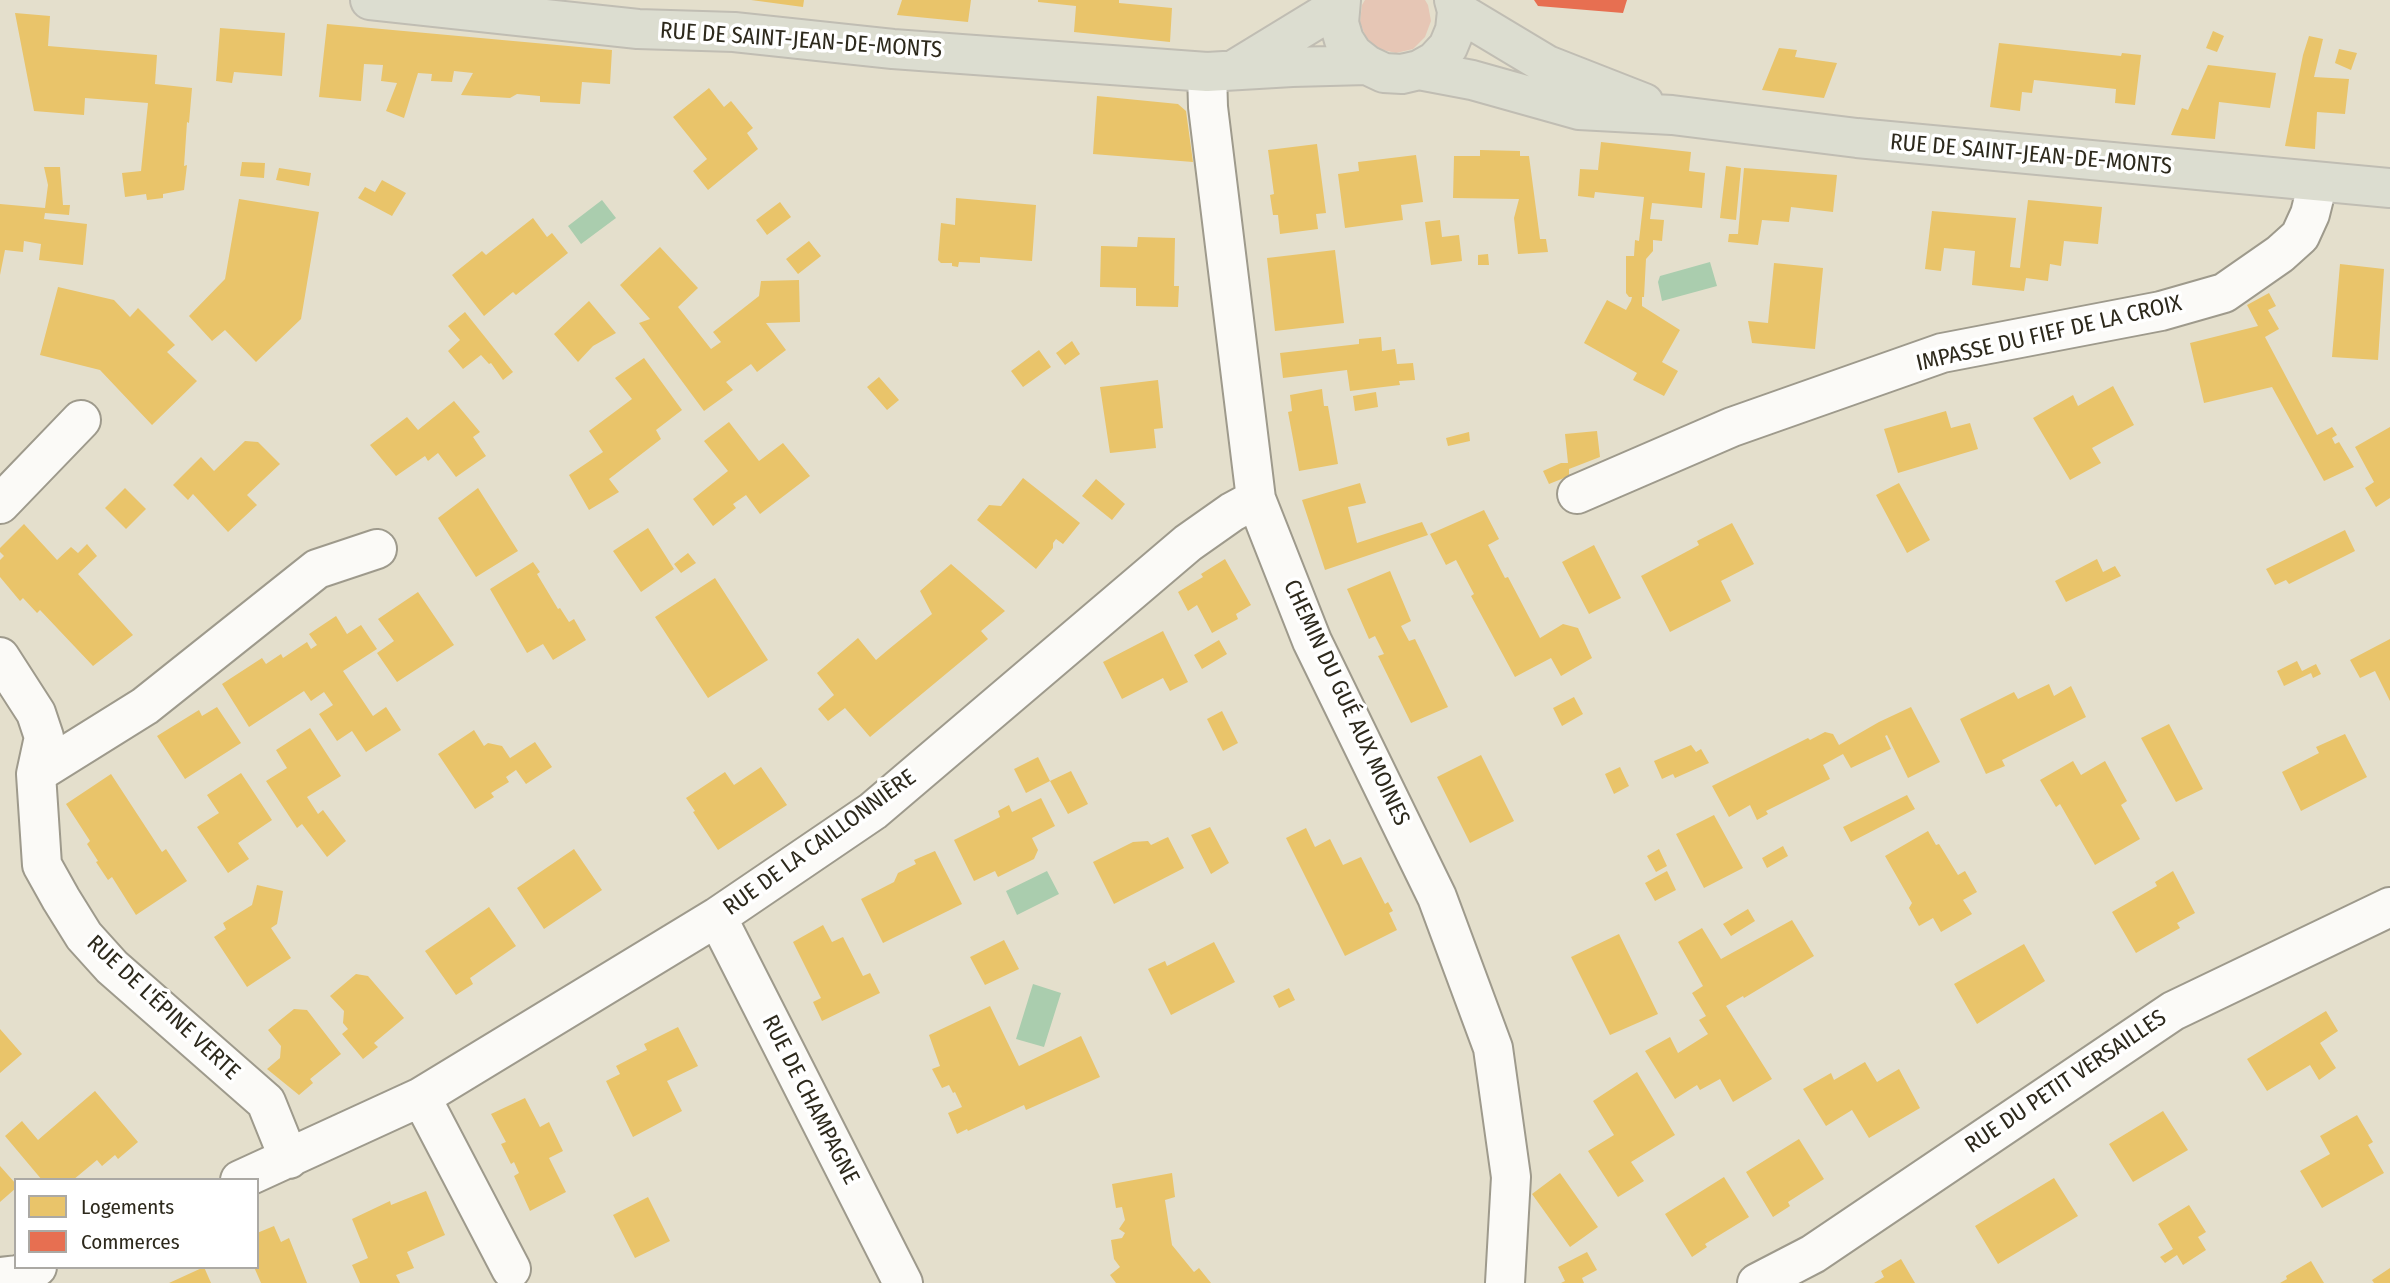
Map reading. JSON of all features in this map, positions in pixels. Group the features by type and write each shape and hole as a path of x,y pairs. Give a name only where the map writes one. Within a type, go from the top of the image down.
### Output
{"main road":[{"name":"RUE DE SAINT-JEAN-DE-MONTS","path":"370,0 638,29 734,32 893,49 1220,71 1367,65 1384,73 1419,71 1472,80 1579,110 1672,115 1857,138 2390,188"},
{"path":"1220,71 1340,2"},
{"path":"1340,2 1339,23 1344,40 1353,54 1367,65"},
{"name":"RUE DE SAINT-JEAN-DE-MONTS","path":"1455,6 1547,65 1672,115"},
{"path":"1419,71 1435,61 1448,47 1455,30 1455,6"}],"street":[{"name":"CHEMIN DU GUÉ AUX MOINES","path":"1220,71 1208,107 1256,499 1312,641 1437,897 1493,1048 1511,1177 1506,1283"},
{"name":"IMPASSE DU FIEF DE LA CROIX","path":"1577,494 1732,427 1942,353 2161,311 2224,293 2280,254 2300,236 2310,215 2318,182"},
{"path":"0,505 81,420"},
{"name":"RUE DE LA CAILLONNIÈRE","path":"245,1178 421,1097 717,917 873,811 1188,543 1256,499"},
{"path":"36,774 145,706 317,569 377,549"},
{"name":"RUE DE L'ÉPINE VERTE","path":"0,657 36,713 44,737 36,774 43,865 84,936 112,967 266,1102 289,1159"},
{"name":"RUE DU PETIT VERSAILLES","path":"1757,1283 1813,1254 2173,1011 2390,907"},
{"name":"RUE DE CHAMPAGNE","path":"717,917 903,1283"},
{"path":"421,1097 512,1269"},
{"path":"0,1277 18,1275 32,1269"}],"shaded area":[{"path":"1365,0 1425,0 1431,21 1425,37 1413,49 1396,53 1379,49 1366,38 1360,22"},
{"path":"602,200 616,218 581,244 568,226"},
{"path":"1710,262 1717,286 1662,301 1658,282 1660,276"},
{"path":"1047,871 1059,894 1017,915 1006,891"},
{"path":"1033,984 1061,993 1044,1047 1016,1039"}],"building: Logements":[{"path":"751,0 804,0 803,7"},
{"path":"902,0 971,0 968,22 897,15"},
{"path":"1038,0 1119,0 1119,3 1172,8 1170,42 1074,32 1076,6"},
{"path":"15,13 50,16 48,46 157,55 155,84 192,88 189,123 187,122 184,190 163,194 163,198 147,200 146,194 125,197 122,173 141,171 148,103 85,98 84,115 34,111"},
{"path":"327,24 612,50 610,84 582,82 580,104 540,102 540,96 517,94 510,98 461,95 473,73 454,71 452,82 431,81 432,74 418,73 404,118 386,111 397,83 381,81 383,65 364,64 361,101 319,97"},
{"path":"220,28 285,33 282,76 234,72 232,83 216,81"},
{"path":"2213,31 2224,36 2217,52 2206,48"},
{"path":"2309,36 2323,39 2314,77 2349,79 2345,114 2317,112 2315,149 2285,146"},
{"path":"1999,43 2121,56 2122,53 2141,55 2135,105 2115,103 2116,89 2034,80 2032,93 2022,92 2020,111 1990,107"},
{"path":"1779,48 1797,50 1795,57 1837,63 1824,98 1762,90"},
{"path":"2339,49 2357,53 2351,70 2335,63"},
{"path":"2208,65 2276,73 2270,108 2219,102 2215,139 2171,135 2182,108 2188,110"},
{"path":"709,88 724,107 731,101 753,128 747,133 758,149 708,190 693,171 707,159 673,117"},
{"path":"1097,96 1178,104 1186,111 1193,162 1093,154"},
{"path":"1601,142 1691,152 1689,171 1705,173 1702,208 1652,203 1650,219 1664,220 1662,241 1653,240 1653,251 1646,259 1642,306 1680,330 1662,362 1678,371 1664,396 1633,380 1637,373 1584,343 1607,300 1626,310 1631,301 1632,297 1626,293 1626,256 1634,256 1635,240 1639,241 1644,197 1595,192 1594,198 1578,196 1580,169 1598,170"},
{"path":"1317,144 1326,213 1316,214 1318,229 1280,234 1278,215 1273,215 1270,195 1274,194 1268,150"},
{"path":"1480,150 1520,151 1520,156 1529,156 1540,239 1546,239 1548,252 1518,254 1514,218 1519,199 1453,198 1454,156 1480,156"},
{"path":"1416,155 1423,202 1401,205 1403,220 1345,228 1338,174 1359,171 1358,162"},
{"path":"242,162 265,163 264,178 240,176"},
{"path":"1726,166 1741,168 1736,220 1720,218"},
{"path":"44,167 60,167 63,205 70,205 69,215 45,213 44,219 87,224 83,265 39,260 41,244 24,241 23,252 5,250 0,275 0,204 45,208 48,185"},
{"path":"279,168 311,173 309,186 276,180"},
{"path":"1744,168 1837,175 1833,212 1791,207 1789,222 1762,220 1758,245 1728,242 1729,234 1738,234"},
{"path":"382,180 406,193 392,216 358,198 365,187 375,192"},
{"path":"956,198 1036,205 1032,261 980,257 980,263 959,262 958,267 952,266 952,263 941,263 938,260 941,223 955,225"},
{"path":"239,199 319,212 301,319 256,362 225,330 212,341 189,316 225,279"},
{"path":"2028,200 2102,207 2098,244 2064,241 2061,266 2050,264 2048,281 2026,278 2024,291 1972,285 1975,251 1944,248 1941,271 1925,269 1932,211 2016,218 2010,267 2020,268"},
{"path":"780,202 791,217 767,235 756,220"},
{"path":"533,218 547,237 552,233 568,253 516,295 513,292 484,316 452,275 482,251 486,255"},
{"path":"1440,220 1442,237 1459,235 1462,261 1431,265 1425,222"},
{"path":"1138,237 1175,238 1174,286 1179,286 1178,307 1136,306 1136,288 1100,287 1101,246 1137,247"},
{"path":"809,241 821,256 798,274 786,259"},
{"path":"660,247 698,288 678,307 711,349 721,342 713,332 759,296 761,281 799,280 800,322 766,323 786,350 757,372 751,364 726,382 733,390 704,411 639,323 650,319 620,285"},
{"path":"1335,250 1344,323 1275,331 1267,258"},
{"path":"1488,254 1489,265 1478,265 1478,255"},
{"path":"1774,263 1823,268 1815,349 1752,343 1748,321 1768,323"},
{"path":"2340,264 2384,269 2378,360 2332,357"},
{"path":"58,287 114,300 130,317 138,308 175,345 167,352 197,381 152,425 100,370 40,355"},
{"path":"2269,293 2276,306 2268,310 2279,329 2265,337 2317,435 2332,427 2337,435 2332,438 2335,444 2339,442 2354,467 2324,481 2272,387 2204,403 2190,343 2258,326 2247,305"},
{"path":"589,301 616,333 593,346 578,362 554,334"},
{"path":"465,312 513,372 503,380 491,363 481,355 463,369 448,351 460,340 448,326"},
{"path":"1381,337 1382,351 1395,349 1397,364 1413,363 1415,380 1399,381 1400,385 1350,391 1347,370 1283,378 1280,353 1359,344 1359,339"},
{"path":"1072,341 1080,354 1065,365 1056,353"},
{"path":"1039,350 1051,367 1023,387 1011,371"},
{"path":"644,358 682,410 656,430 661,439 609,479 619,492 589,510 569,475 603,452 589,431 632,399 615,378"},
{"path":"879,377 899,400 887,410 867,387"},
{"path":"1158,380 1163,428 1154,429 1156,448 1110,453 1100,387"},
{"path":"2113,386 2134,425 2092,448 2101,463 2070,480 2033,418 2073,395 2078,406"},
{"path":"1322,389 1324,406 1328,406 1338,464 1299,471 1288,412 1292,411 1290,395"},
{"path":"1376,392 1378,407 1355,411 1353,396"},
{"path":"454,401 480,432 473,437 486,456 456,477 438,453 428,461 425,456 396,476 370,445 407,417 418,430"},
{"path":"1946,411 1951,428 1970,423 1978,449 1898,473 1884,429"},
{"path":"729,422 759,461 783,443 810,476 760,514 746,495 733,504 736,508 713,526 693,499 728,471 704,441"},
{"path":"2390,427 2390,498 2376,507 2365,488 2374,482 2355,447"},
{"path":"1597,431 1600,457 1569,469 1569,476 1549,484 1543,471 1561,463 1568,463 1565,434"},
{"path":"1469,432 1470,441 1448,446 1446,438"},
{"path":"245,441 258,442 280,464 247,495 257,505 228,532 193,494 188,500 173,485 201,457 214,471"},
{"path":"1023,478 1080,523 1063,544 1056,539 1053,548 1036,569 977,520 989,505 1001,506"},
{"path":"1096,479 1125,504 1112,520 1082,496"},
{"path":"1360,483 1366,503 1348,507 1357,543 1422,522 1428,535 1325,570 1302,500"},
{"path":"1899,483 1930,540 1907,553 1876,495"},
{"path":"125,488 146,509 126,529 105,508"},
{"path":"478,488 518,551 476,577 438,518"},
{"path":"1484,510 1499,539 1488,545 1540,638 1563,624 1578,628 1592,658 1561,676 1551,658 1515,677 1471,596 1474,594 1456,560 1446,565 1430,534"},
{"path":"1732,523 1754,564 1721,581 1731,601 1670,632 1641,576 1699,545 1697,541"},
{"path":"24,524 57,560 71,547 78,553 87,544 97,556 78,574 133,635 93,666 40,610 37,613 23,598 20,601 0,577 0,560 4,556 0,548"},
{"path":"648,528 674,569 641,592 613,551"},
{"path":"2345,530 2355,551 2289,584 2286,580 2275,585 2266,569"},
{"path":"1594,545 1621,598 1589,614 1562,562"},
{"path":"688,553 696,563 681,573 674,564"},
{"path":"1225,559 1251,605 1236,614 1238,619 1212,633 1197,605 1188,611 1178,592"},
{"path":"2097,559 2103,572 2115,566 2121,576 2066,602 2055,581"},
{"path":"533,562 540,572 537,574 558,609 560,608 569,622 574,619 586,640 553,660 543,644 527,653 490,589"},
{"path":"951,564 1005,611 981,631 988,639 870,737 845,708 828,721 818,709 834,695 817,673 858,638 876,660 932,614 920,591"},
{"path":"1390,571 1411,621 1401,626 1409,641 1415,639 1448,707 1411,723 1378,656 1384,654 1375,636 1369,639 1347,589"},
{"path":"715,578 768,660 708,698 655,617"},
{"path":"418,592 454,645 397,682 377,653 394,641 378,619"},
{"path":"336,616 347,634 361,625 377,649 343,671 373,716 386,707 401,730 366,752 352,731 337,741 319,714 333,705 324,692 311,701 304,691 249,727 222,684 262,658 266,664 281,654 283,658 307,642 311,649 317,645 309,634"},
{"path":"1163,631 1188,682 1170,691 1163,678 1122,699 1103,662"},
{"path":"2390,639 2390,701 2375,671 2360,678 2350,660"},
{"path":"1219,640 1227,654 1202,669 1194,655"},
{"path":"2297,661 2302,671 2316,664 2321,674 2313,678 2311,673 2284,686 2277,671"},
{"path":"2049,684 2054,696 2071,686 2086,717 2002,760 2005,766 1986,774 1960,719 2014,692 2018,699"},
{"path":"1574,697 1583,714 1562,726 1553,708"},
{"path":"217,707 241,743 185,779 157,736 199,710 202,716"},
{"path":"1911,707 1940,762 1908,778 1887,735 1885,736 1891,749 1851,768 1843,754 1823,765 1830,779 1766,811 1768,814 1757,820 1750,805 1729,817 1712,786 1808,738 1810,740 1825,732 1833,734 1839,745"},
{"path":"1222,711 1238,743 1223,751 1207,719"},
{"path":"2169,724 2203,789 2176,802 2141,738"},
{"path":"310,728 341,776 307,797 318,814 323,810 346,841 327,857 302,824 297,828 266,781 287,768 276,750"},
{"path":"474,730 484,746 488,743 502,746 510,758 535,742 552,767 526,784 516,770 506,777 509,782 491,793 494,797 475,809 438,754"},
{"path":"2345,734 2367,777 2301,811 2282,772 2319,753 2316,747"},
{"path":"1691,745 1696,752 1701,749 1709,763 1675,778 1673,774 1662,779 1654,761"},
{"path":"1481,755 1514,821 1470,843 1437,777"},
{"path":"1038,757 1050,781 1026,793 1014,769"},
{"path":"2073,761 2081,775 2105,761 2127,801 2121,805 2140,839 2095,865 2060,804 2056,807 2040,780"},
{"path":"761,767 787,805 718,850 686,798 725,772 734,785"},
{"path":"1620,767 1629,786 1614,794 1605,774"},
{"path":"1071,771 1088,804 1068,814 1050,781"},
{"path":"241,773 272,820 238,843 249,859 228,873 197,827 219,813 207,795"},
{"path":"111,774 162,852 166,849 187,881 136,915 112,877 108,880 96,862 98,861 87,844 90,841 66,804"},
{"path":"1907,795 1915,809 1851,842 1843,827"},
{"path":"1041,798 1055,826 1032,838 1038,850 1034,859 998,877 995,871 974,881 954,840 1000,817 998,811 1009,805 1012,812"},
{"path":"1714,815 1743,868 1704,888 1676,834"},
{"path":"1210,827 1229,863 1211,874 1191,835"},
{"path":"1306,828 1315,847 1330,839 1343,865 1361,857 1385,904 1388,902 1393,911 1389,913 1397,930 1345,956 1286,838"},
{"path":"1928,831 1958,875 1965,871 1977,892 1963,900 1972,914 1941,932 1933,918 1919,926 1909,908 1912,903 1885,856"},
{"path":"1168,837 1184,868 1114,904 1093,862 1133,842 1148,841 1151,845"},
{"path":"1783,846 1788,856 1767,868 1762,858"},
{"path":"574,849 602,890 544,929 517,888"},
{"path":"1659,849 1667,866 1656,872 1647,856"},
{"path":"935,851 962,904 883,943 861,899 894,882 898,873 916,864 914,860"},
{"path":"1667,871 1676,890 1655,901 1645,883"},
{"path":"2173,871 2195,913 2177,923 2180,928 2136,953 2112,912 2157,886 2155,882"},
{"path":"257,885 283,891 277,924 271,928 291,958 247,987 214,937 226,929 223,923 252,905"},
{"path":"489,907 516,946 470,978 473,984 456,995 425,951"},
{"path":"1748,909 1755,921 1731,936 1723,924"},
{"path":"1792,920 1814,956 1726,1006 1772,1079 1733,1102 1720,1079 1700,1090 1697,1085 1675,1099 1645,1051 1670,1037 1678,1053 1708,1034 1699,1020 1706,1016 1692,993 1703,986 1678,942 1702,928 1721,959"},
{"path":"823,925 832,942 843,937 863,976 870,973 880,993 822,1021 813,1002 821,998 793,942"},
{"path":"1619,934 1658,1014 1610,1035 1571,957"},
{"path":"1004,940 1019,969 985,985 970,957"},
{"path":"1214,942 1235,982 1171,1015 1148,969 1165,961 1167,966"},
{"path":"2024,944 2045,981 1977,1024 1954,984"},
{"path":"356,974 368,976 404,1018 374,1043 378,1047 363,1059 342,1034 348,1029 343,1023 344,1011 330,996"},
{"path":"1289,988 1295,1000 1279,1008 1273,996"},
{"path":"990,1006 1019,1066 1081,1036 1100,1077 1026,1110 1024,1105 957,1134 948,1113 962,1107 949,1085 942,1088 932,1069 940,1066 929,1035"},
{"path":"294,1009 307,1010 341,1054 310,1079 313,1083 299,1095 267,1069 280,1058 281,1046 268,1030"},
{"path":"2326,1011 2338,1031 2320,1043 2336,1068 2319,1080 2310,1065 2267,1091 2247,1059"},
{"path":"678,1027 698,1066 667,1081 682,1111 633,1137 606,1081 620,1074 616,1066 647,1050 644,1044"},
{"path":"0,1029 22,1054 0,1073"},
{"path":"1865,1062 1877,1082 1899,1069 1920,1108 1869,1138 1852,1110 1826,1126 1803,1089 1831,1073 1834,1080"},
{"path":"1637,1072 1675,1135 1631,1162 1644,1181 1618,1197 1588,1151 1614,1135 1593,1101"},
{"path":"95,1091 138,1142 118,1159 115,1155 102,1166 97,1160 75,1178 40,1178 5,1136 22,1121 38,1140"},
{"path":"525,1098 540,1127 549,1122 563,1151 549,1158 566,1192 530,1211 514,1176 519,1173 501,1144 506,1142 491,1114"},
{"path":"2163,1111 2188,1150 2133,1182 2109,1144"},
{"path":"2357,1115 2373,1142 2368,1145 2384,1173 2322,1208 2300,1171 2330,1154 2320,1136"},
{"path":"1799,1139 1824,1179 1788,1202 1790,1206 1773,1217 1746,1172"},
{"path":"0,1166 14,1182 14,1190 0,1202"},
{"path":"1172,1173 1175,1197 1165,1200 1172,1245 1194,1272 1199,1268 1211,1283 1116,1283 1110,1275 1120,1267 1114,1259 1111,1240 1122,1238 1125,1233 1119,1229 1125,1220 1122,1207 1116,1208 1112,1184"},
{"path":"1560,1173 1598,1227 1570,1247 1532,1194"},
{"path":"1724,1177 1749,1217 1705,1244 1707,1247 1692,1257 1665,1214"},
{"path":"2054,1178 2078,1216 1998,1264 1975,1226"},
{"path":"426,1191 445,1235 407,1252 414,1268 396,1275 400,1283 360,1283 352,1265 368,1258 352,1219 390,1201 391,1205"},
{"path":"648,1197 670,1241 635,1258 613,1215"},
{"path":"2189,1205 2206,1232 2198,1237 2206,1250 2183,1265 2177,1255 2165,1263 2160,1257 2173,1249 2158,1224"},
{"path":"274,1226 281,1242 289,1238 307,1283 261,1283 255,1269 259,1269 259,1232"},
{"path":"1587,1252 1597,1270 1582,1278 1584,1283 1561,1283 1565,1281 1558,1267"},
{"path":"1901,1259 1915,1283 1874,1283 1884,1277 1881,1271"},
{"path":"2311,1261 2324,1283 2280,1283 2287,1279 2286,1276"},
{"path":"2390,1268 2390,1283 2374,1283 2372,1280"},
{"path":"205,1269 211,1283 169,1283"}],"building: Commerces":[{"path":"1534,0 1627,0 1623,13 1538,6"}]}
